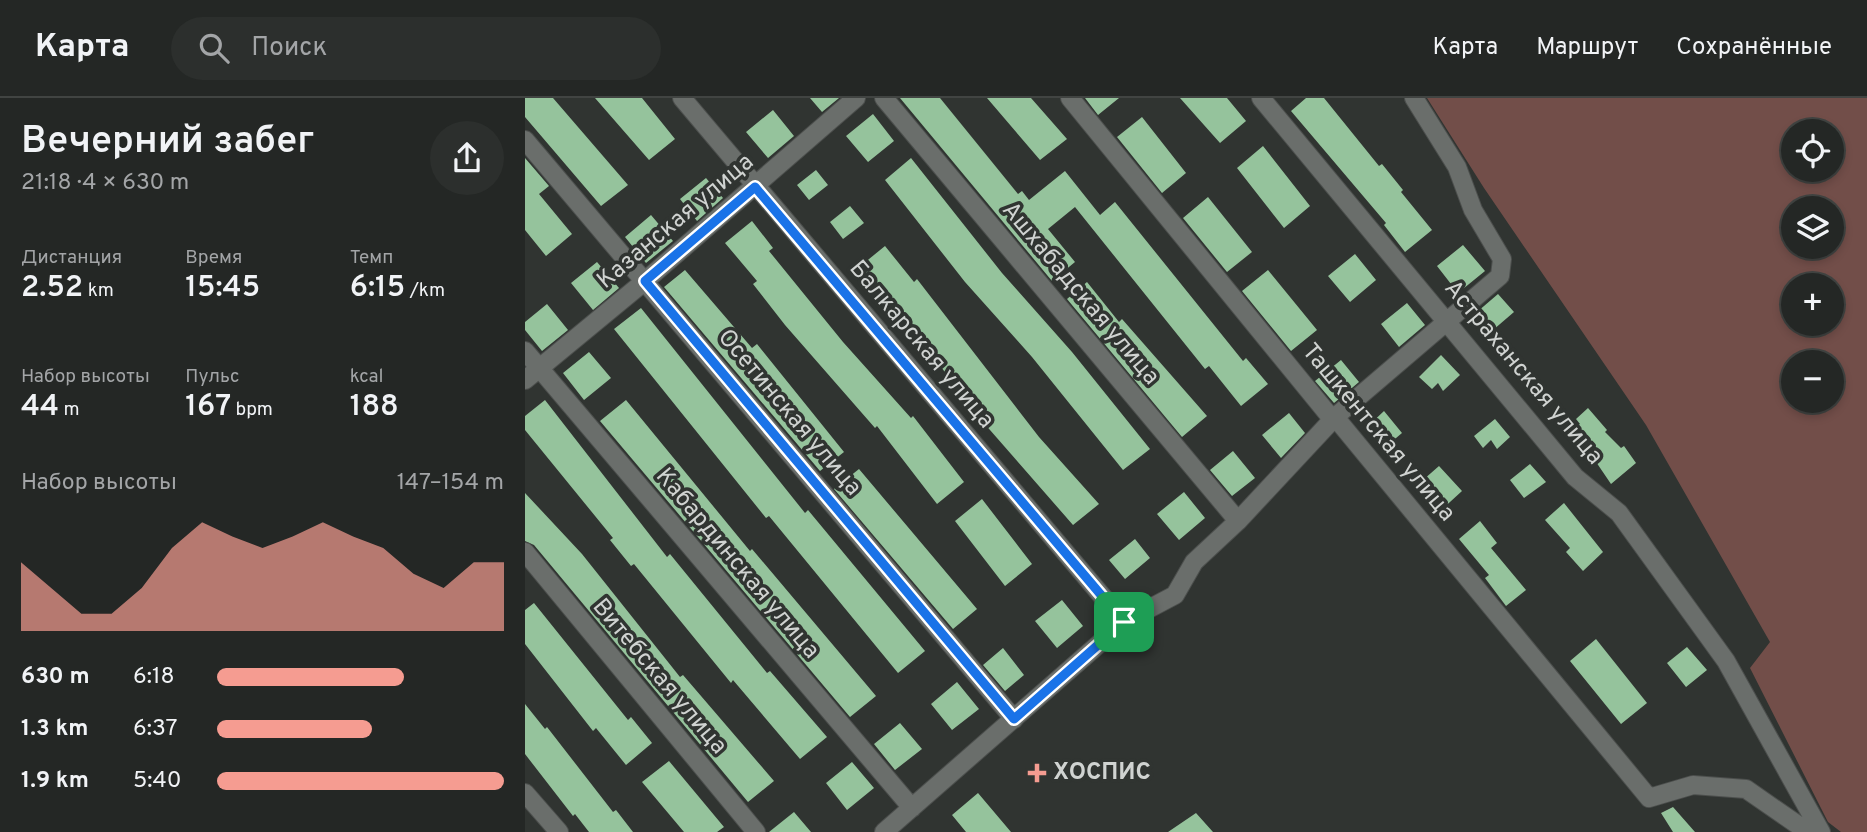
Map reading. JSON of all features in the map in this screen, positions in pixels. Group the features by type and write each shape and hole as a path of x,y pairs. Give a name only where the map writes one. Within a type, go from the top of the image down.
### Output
{"street":[{"name":"Балкарская улица","path":"682,98 1124,622"},
{"name":"Казанская улица","path":"525,380 645,281 856,98"},
{"name":"Ашхабадская улица","path":"884,98 1238,522"},
{"name":"Ташкентская улица","path":"1070,98 1328,414 1335,417 1649,798 1693,785 1746,789 1788,827"},
{"name":"Астраханская улица","path":"1261,98 1575,477 1619,513 1726,661 1821,832"},
{"path":"884,832 1124,622 1175,595 1194,562 1238,522 1335,417 1500,276 1502,259 1473,209 1457,167 1414,98"},
{"name":"Осетинская улица","path":"525,140 1014,719"},
{"name":"Кабардинская улица","path":"525,351 912,808"},
{"name":"Витебская улица","path":"525,552 756,832"},
{"path":"525,793 559,832"},
{"path":"1788,827 1808,832"}],"shaded area":[{"path":"1427,98 1867,98 1867,832 1841,832 1828,822 1750,668 1770,642 1646,425 1484,188"}],"building":[{"path":"525,98 553,98 628,185 601,206 525,117"},
{"path":"595,98 642,98 675,139 649,160"},
{"path":"810,98 839,98 822,112"},
{"path":"900,98 940,98 1018,194 1022,191 1029,200 1065,171 1100,215 1115,202 1243,361 1246,358 1268,384 1241,406 1209,366 1205,369 1075,207 1048,229 1075,262 1052,281"},
{"path":"987,98 1031,98 1067,139 1040,160"},
{"path":"1085,98 1119,98 1098,115"},
{"path":"1180,98 1227,98 1246,121 1220,143"},
{"path":"1306,98 1324,98 1379,166 1382,164 1432,230 1405,252 1384,225 1386,223 1291,111"},
{"path":"773,110 794,136 768,158 746,132"},
{"path":"873,114 894,141 868,162 846,136"},
{"path":"1142,117 1186,173 1162,193 1117,137"},
{"path":"1263,146 1310,206 1284,228 1237,168"},
{"path":"525,158 549,186 539,194 572,234 546,256 525,230"},
{"path":"911,158 1002,273 1072,352 1150,449 1123,470 1032,357 965,282 885,180"},
{"path":"816,170 828,185 809,200 797,185"},
{"path":"706,178 723,198 697,221 680,199"},
{"path":"1208,197 1252,252 1227,272 1183,218"},
{"path":"850,206 864,223 843,239 830,222"},
{"path":"651,215 673,241 646,263 625,237"},
{"path":"752,221 773,248 769,251 843,342 911,418 913,416 964,482 937,504 877,426 875,428 785,325 753,284 757,281 725,243"},
{"path":"1463,245 1485,271 1458,293 1437,266"},
{"path":"885,246 914,282 917,279 1039,437 1099,504 1073,525 983,422 883,291 880,294 858,268"},
{"path":"1355,254 1376,280 1350,302 1328,276"},
{"path":"597,262 619,288 593,310 571,283"},
{"path":"685,270 752,348 757,344 844,452 820,471 664,287"},
{"path":"1268,270 1317,330 1291,351 1242,291"},
{"path":"1087,282 1119,322 1122,319 1207,416 1182,437 1067,299"},
{"path":"1498,294 1514,312 1493,330 1477,312"},
{"path":"1407,303 1425,325 1399,347 1381,324"},
{"path":"547,304 568,330 542,351 525,330 525,322"},
{"path":"641,308 805,513 808,510 925,651 898,673 769,516 766,518 614,329"},
{"path":"589,352 611,378 584,400 563,373"},
{"path":"1441,355 1460,375 1443,391 1438,383 1432,389 1419,377"},
{"path":"1341,360 1359,382 1334,403 1315,381"},
{"path":"545,400 667,557 670,554 767,673 770,671 827,737 800,759 733,680 731,683 634,564 631,566 610,540 613,538 525,430 525,416"},
{"path":"626,400 750,551 752,549 876,696 850,717 600,421"},
{"path":"1588,408 1607,430 1605,432 1621,448 1624,446 1636,463 1611,484 1573,428 1580,424 1576,419"},
{"path":"1384,411 1402,433 1383,449 1365,429"},
{"path":"1289,413 1305,433 1281,458 1262,435"},
{"path":"1495,419 1510,437 1497,449 1491,440 1483,448 1474,436"},
{"path":"1233,451 1255,478 1232,496 1210,470"},
{"path":"1530,464 1546,482 1524,498 1510,480"},
{"path":"1439,466 1462,491 1438,513 1415,487"},
{"path":"859,469 977,609 953,629 834,489"},
{"path":"1184,492 1205,518 1179,540 1157,514"},
{"path":"525,493 582,554 680,677 683,675 774,781 748,802 534,545 525,541"},
{"path":"982,499 1032,564 1005,586 955,521"},
{"path":"1564,503 1603,552 1583,571 1566,552 1570,548 1545,520"},
{"path":"1480,521 1497,543 1491,548 1526,590 1506,606 1485,578 1489,575 1459,539"},
{"path":"1135,539 1150,558 1125,579 1109,560"},
{"path":"1062,600 1083,626 1057,648 1035,621"},
{"path":"534,603 628,720 631,717 652,743 626,765 596,728 593,731 525,644 525,610"},
{"path":"1596,639 1647,703 1621,724 1570,661"},
{"path":"1687,647 1707,670 1686,687 1667,663"},
{"path":"1003,648 1024,675 1005,691 983,665"},
{"path":"957,682 979,709 952,730 931,704"},
{"path":"525,704 545,729 547,727 613,812 616,810 633,832 589,832 575,814 573,816 525,754"},
{"path":"900,723 922,749 895,770 874,744"},
{"path":"669,761 724,827 717,832 684,832 642,782"},
{"path":"852,762 874,788 847,810 826,783"},
{"path":"978,793 1011,832 966,832 952,815"},
{"path":"1673,807 1695,832 1673,832 1661,813"},
{"path":"794,812 811,832 769,832"},
{"path":"1196,813 1213,832 1168,832"}],"place":[{"name":"ХОСПИС","path":"1037,773"}],"route":[{"path":"755,187 1124,622 1014,719 645,281 755,187"}]}
